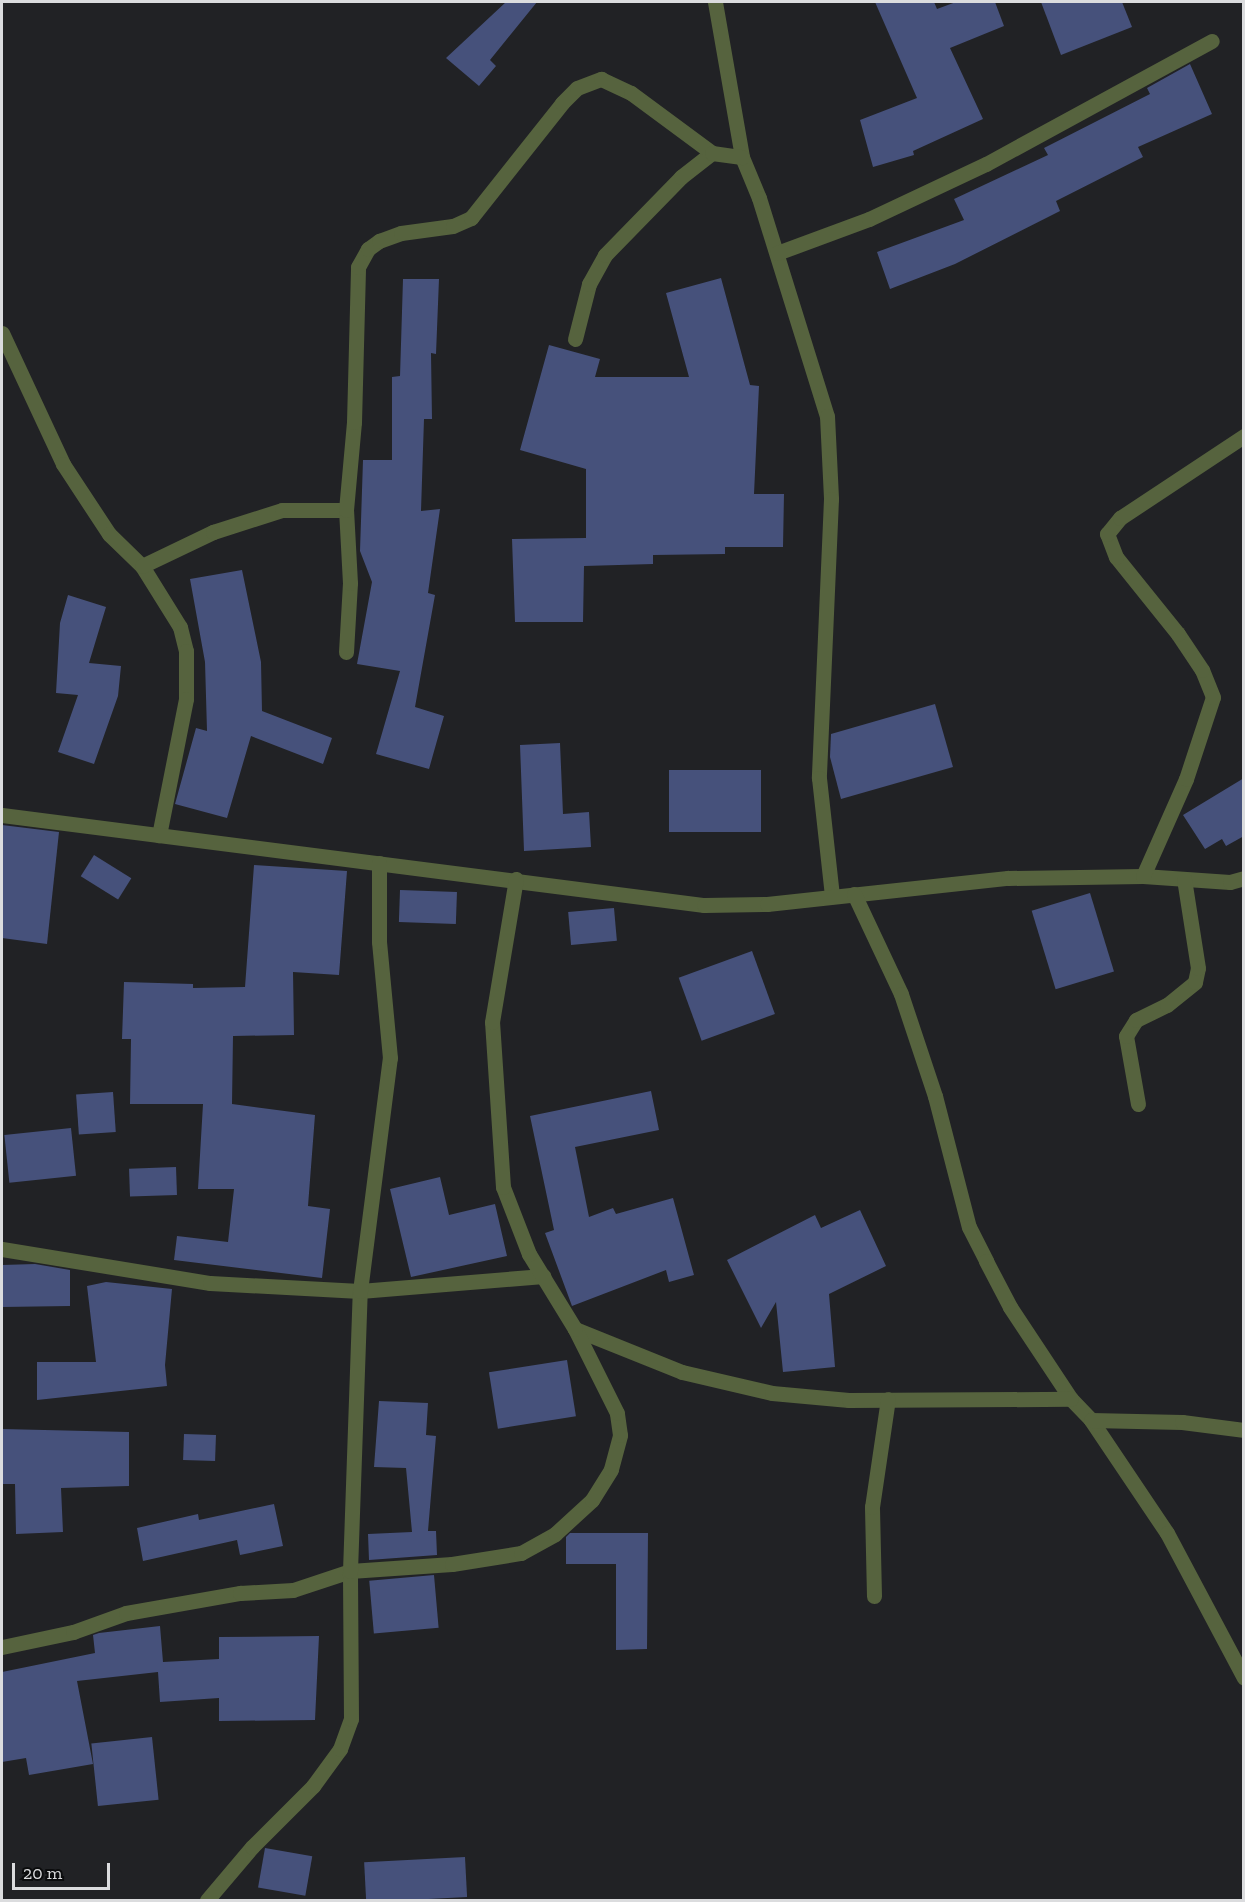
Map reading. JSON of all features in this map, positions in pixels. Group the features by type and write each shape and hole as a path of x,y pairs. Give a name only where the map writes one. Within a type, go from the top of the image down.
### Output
{"street":[{"path":"715,2 742,157 777,253 827,416 831,499 819,778 832,896"},
{"path":"777,253 868,219 986,164 1212,41"},
{"path":"346,651 350,583 346,510 354,422 358,267 368,249 379,241 401,233 453,226 471,218 562,103 577,88 602,79 631,93 712,153 742,157"},
{"path":"575,339 589,284 605,255 681,177 712,153"},
{"path":"2,333 63,464 109,534 142,567 180,627 186,651 186,699 159,835"},
{"path":"1143,876 1186,779 1213,697 1202,670 1178,634 1116,556 1107,534 1120,518 1244,436"},
{"path":"142,567 213,532 262,515 310,507 346,510"},
{"path":"2,815 516,879 704,905 767,904 1008,878 1143,876 1230,882 1244,878"},
{"path":"207,1900 252,1847 313,1786 340,1749 351,1719 350,1571 360,1291 390,1058 379,942 379,863"},
{"path":"2,1647 73,1632 126,1613 240,1593 293,1590 350,1571 452,1564 520,1553 555,1534 592,1500 611,1469 620,1435 612,1399 517,1226 503,1187 492,1022 516,879"},
{"path":"1138,1104 1126,1036 1137,1020 1167,1005 1195,982 1198,968 1184,879"},
{"path":"854,894 901,994 935,1096 969,1227 1010,1307 1071,1399 1091,1420 1167,1533 1244,1678"},
{"path":"2,1249 210,1283 360,1291 543,1276"},
{"path":"574,1329 682,1372 733,1387 811,1398 1071,1399"},
{"path":"874,1596 872,1507 888,1399"},
{"path":"1091,1420 1182,1422 1244,1430"}],"building":[{"path":"506,2 537,2 490,60 496,66 479,86 446,58"},
{"path":"875,2 934,2 937,9 956,2 995,2 1004,26 950,48 983,119 913,151 914,155 873,167 860,120 917,98"},
{"path":"1041,2 1122,2 1132,27 1061,55"},
{"path":"1190,64 1212,114 1138,147 1143,157 1056,201 1060,211 955,264 890,289 877,252 964,220 954,199 1048,155 1044,148 1150,94 1147,88"},
{"path":"721,278 750,385 759,386 754,494 784,494 783,547 725,547 725,554 653,555 653,564 584,566 583,622 515,622 512,539 586,538 586,469 520,450 549,345 600,359 595,377 689,377 666,293"},
{"path":"403,279 439,279 436,354 431,353 432,419 424,419 421,511 440,509 428,593 435,595 415,707 444,716 429,769 376,754 400,671 357,664 372,582 360,551 363,460 392,460 392,377 400,376"},
{"path":"242,570 261,662 262,711 332,738 323,764 251,736 227,818 175,804 196,728 207,731 205,662 190,579"},
{"path":"68,595 106,607 89,663 121,666 118,696 94,764 58,752 78,695 56,693 60,623"},
{"path":"935,704 953,767 841,799 830,757 831,734"},
{"path":"560,743 563,814 589,812 591,847 524,851 520,745"},
{"path":"669,770 761,770 761,832 669,832"},
{"path":"1244,778 1244,836 1226,846 1222,839 1205,849 1183,815"},
{"path":"2,825 59,832 47,944 2,938"},
{"path":"94,855 131,878 118,900 81,876"},
{"path":"254,865 347,871 339,975 293,972 294,1035 233,1036 232,1104 315,1115 308,1206 330,1209 322,1278 174,1260 177,1236 228,1242 234,1189 198,1189 203,1104 130,1104 131,1039 122,1039 124,982 193,984 193,988 245,987"},
{"path":"400,890 457,892 456,924 399,922"},
{"path":"1090,893 1114,971 1056,989 1032,911"},
{"path":"614,908 617,941 571,945 568,912"},
{"path":"752,951 775,1014 702,1041 679,978"},
{"path":"651,1091 659,1130 575,1147 589,1217 613,1208 616,1214 673,1198 694,1275 669,1282 666,1270 572,1306 545,1233 554,1230 530,1116"},
{"path":"113,1092 116,1132 79,1134 76,1095"},
{"path":"71,1128 76,1176 9,1183 4,1135"},
{"path":"176,1167 177,1195 130,1197 129,1169"},
{"path":"440,1177 449,1215 495,1204 507,1256 411,1277 390,1189"},
{"path":"860,1210 886,1266 829,1294 835,1367 783,1372 776,1302 761,1328 727,1260 815,1215 821,1228"},
{"path":"35,1264 70,1270 70,1306 2,1307 2,1265"},
{"path":"106,1282 172,1289 165,1365 167,1386 37,1400 37,1362 96,1362 87,1286"},
{"path":"567,1360 576,1416 498,1429 489,1372"},
{"path":"379,1401 428,1403 426,1435 436,1436 428,1531 436,1531 437,1555 369,1560 368,1534 412,1532 406,1468 374,1467"},
{"path":"2,1429 129,1432 129,1486 61,1488 63,1532 16,1534 15,1484 2,1484"},
{"path":"184,1434 216,1435 215,1461 183,1460"},
{"path":"274,1504 283,1546 240,1555 237,1540 143,1561 137,1528 198,1514 199,1520"},
{"path":"570,1533 648,1533 647,1649 616,1650 616,1564 566,1564 566,1537"},
{"path":"434,1575 439,1628 374,1633 369,1581"},
{"path":"160,1626 163,1662 219,1659 219,1637 319,1636 315,1720 219,1721 219,1698 160,1702 158,1672 77,1681 93,1764 29,1775 26,1758 2,1762 2,1672 95,1653 93,1635 99,1633"},
{"path":"152,1737 159,1800 98,1806 91,1743"},
{"path":"265,1848 312,1856 305,1896 258,1887"},
{"path":"465,1857 467,1897 366,1900 364,1862"}]}
